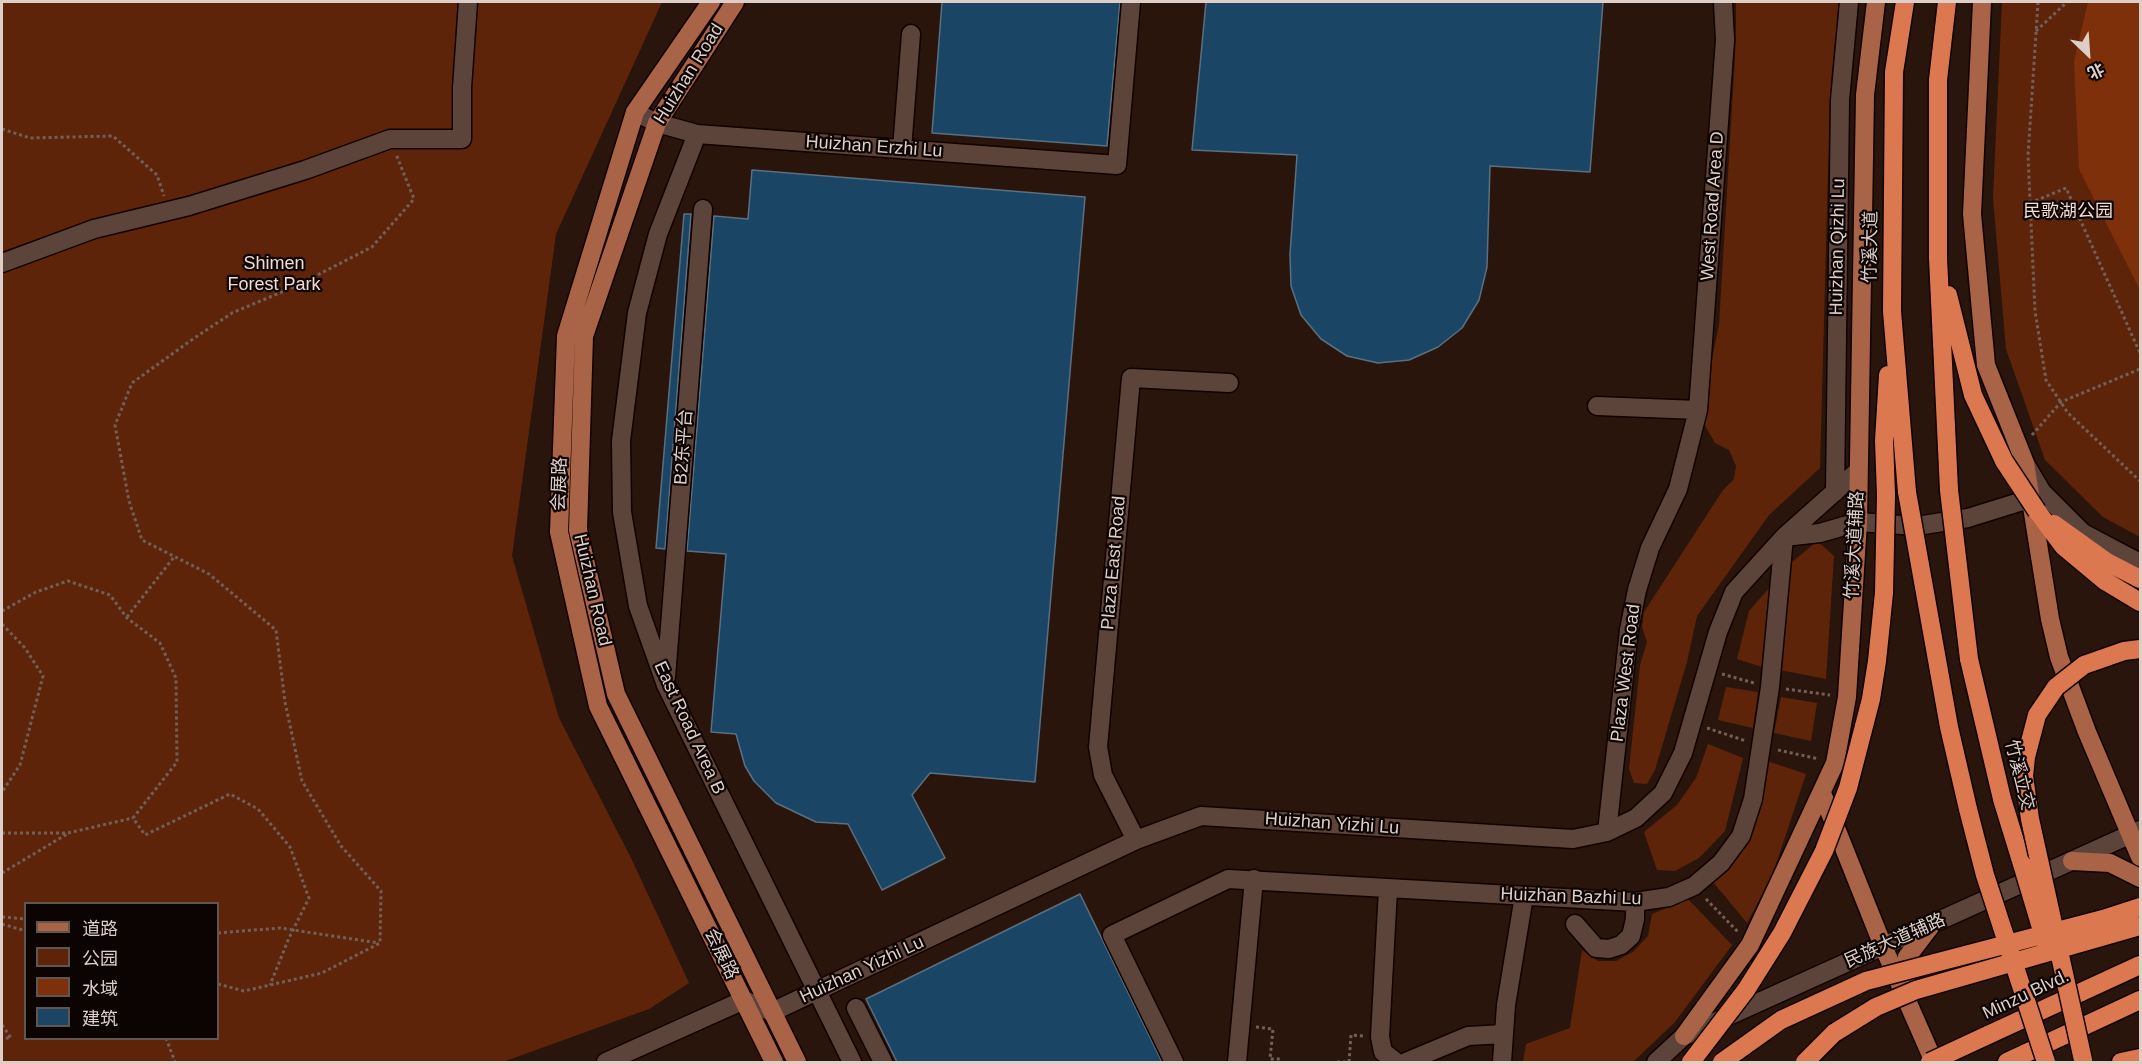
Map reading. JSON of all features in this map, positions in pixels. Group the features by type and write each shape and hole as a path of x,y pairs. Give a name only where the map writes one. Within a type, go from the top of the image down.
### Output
{"highway":[{"name":"竹溪大道","path":"1905,2 1894,72 1892,311 1907,492 1965,798 1985,875 2021,991"},
{"path":"1947,2 1938,80 1938,258 1973,395 2004,461 2063,546 2105,581 2140,602"},
{"name":"竹溪立交","path":"1938,258 1949,490 1969,659 2002,799 2083,1061"},
{"path":"1690,1062 1746,990 1782,933 1824,851 1848,788 1871,699 1884,593 1886,495 1884,441 1892,311"},
{"path":"2033,505 2107,562 2140,579"},
{"path":"2083,1061 2030,819 2024,776 2026,758 2037,715 2056,687 2084,665 2124,651 2140,649"},
{"path":"1722,1062 1781,1020 1866,981 2092,922 2140,907"},
{"path":"1805,1062 1834,1033 1876,1007 1916,990 2140,926"},
{"name":"Minzu Blvd.","path":"1932,1062 2132,969"},
{"path":"2021,991 2039,1062"},
{"path":"2021,991 2046,1062"},
{"path":"2007,1062 2139,1001"},
{"path":"2121,1062 2140,1058"}],"main road":[{"name":"会展路","path":"711,2 635,112 566,336 558,532 598,706 774,1062"},
{"name":"Huizhan Road","path":"735,2 657,123 584,336 578,530 616,694 797,1062"},
{"name":"竹溪大道辅路","path":"1684,1036 1750,945 1835,763 1847,697 1858,522 1865,95 1876,2"},
{"path":"1982,2 1972,214 1986,366 2022,456 2033,505 2050,619 2059,657 2087,732 2136,832 2140,857"},
{"path":"1822,793 1932,1062"},
{"path":"2072,861 2110,863 2140,878"},
{"path":"1912,1012 1904,980 1907,957 1933,923"}],"street":[{"path":"2,263 94,229 168,211 305,170 390,139 462,139 462,88 468,2"},
{"name":"Huizhan Erzhi Lu","path":"635,112 657,123 698,134 1117,165 1131,2"},
{"name":"West Road Area D","path":"1698,410 1725,40 1723,2"},
{"name":"Huizhan Qizhi Lu","path":"1834,492 1840,100 1849,2"},
{"path":"902,149 911,34"},
{"name":"East Road Area B","path":"698,134 658,234 637,313 621,441 621,512 638,606 666,685 852,1062"},
{"name":"B2东平台","path":"666,685 703,209"},
{"name":"Plaza East Road","path":"1136,840 1103,775 1098,747 1131,378 1229,382"},
{"path":"1597,406 1698,410"},
{"name":"Plaza West Road","path":"1607,832 1629,630 1637,590 1650,548 1678,489 1698,410"},
{"path":"2022,456 2042,492 2083,533 2140,563"},
{"name":"Huizhan Yizhi Lu","path":"772,1012 1136,840 1201,816 1573,839 1607,832 1636,818 1663,793 1683,753 1718,632 1734,592 1784,537 1858,471"},
{"path":"1784,537 1820,533 1858,522 1917,526 2033,505"},
{"name":"Huizhan Bazhi Lu","path":"1174,1062 1112,935 1228,879 1635,902 1669,897 1694,886 1721,863 1741,836 1753,799 1770,687 1784,537"},
{"name":"民族大道辅路","path":"1656,1062 1684,1036 2136,832"},
{"path":"1237,1062 1254,879"},
{"path":"1388,889 1380,1037 1383,1052 1396,1062"},
{"path":"1502,1062 1506,1005 1524,896"},
{"path":"1575,924 1596,948 1609,950 1621,945 1631,936 1635,919 1635,902"},
{"path":"606,1062 744,1000 772,1012"},
{"path":"856,1008 883,1062"},
{"path":"1406,1062 1468,1036 1504,1034"}],"path":[{"path":"2038,2 2028,156 2035,311 2046,380 2068,413 2140,481"},
{"path":"2036,31 2067,2"},
{"path":"2,129 30,138 113,136 158,175 168,211"},
{"path":"380,943 381,891 341,846 302,782 285,702 276,630 209,574 142,540 129,501 115,425 132,383 232,313 296,286 372,247 414,199 390,139"},
{"path":"2030,203 2066,188 2140,353"},
{"path":"2022,456 2061,402 2140,369"},
{"path":"127,618 174,557"},
{"path":"2,611 36,592 68,581 110,595 127,618 160,643 176,678 177,762 133,818 68,833 2,832"},
{"path":"2,624 25,648 43,676 20,765 2,792"},
{"path":"133,818 145,835 230,794 258,809 290,847 309,898 292,931 270,985"},
{"path":"2,873 68,833"},
{"path":"1694,886 1750,945"},
{"path":"2,917 24,919"},
{"path":"2,924 24,930"},
{"path":"219,933 280,928 380,943"},
{"path":"219,984 244,991 322,973 380,943"},
{"path":"2,1025 11,1038 2,1038"},
{"path":"1240,1025 1273,1029 1270,1059 1281,1059"},
{"path":"1337,1062 1349,1062 1351,1035 1380,1037"},
{"path":"167,1040 174,1062"}],"green space":[{"name":"Shimen Forest Park","path":"2,2 662,2 556,234 512,556 559,718 631,858 689,983 649,1009 503,1062 2,1062"},
{"path":"1736,2 1839,2 1830,97 1820,468 1769,515 1697,616 1687,662 1655,770 1647,784 1634,783 1629,769 1640,665 1647,642 1642,627 1644,612 1723,490 1734,479 1736,466 1729,450 1715,443 1703,422 1705,393 1719,325 1736,40"},
{"name":"民歌湖公园","path":"2002,2 2140,2 2140,537 2103,517 2045,460 2006,349 1993,198"},
{"path":"1817,541 1834,556 1826,679 1780,670 1790,564"},
{"path":"1770,587 1762,667 1737,659 1749,611"},
{"path":"1726,687 1758,692 1753,728 1718,720"},
{"path":"1781,697 1817,703 1811,741 1774,733"},
{"path":"1708,744 1743,758 1725,831 1699,858 1675,871 1657,870 1644,832 1677,805 1696,778"},
{"path":"1764,760 1806,774 1772,876 1747,923 1713,882 1738,853 1757,820"},
{"path":"1688,899 1732,945 1675,1022 1633,1062 1523,1062 1526,1044 1570,1028 1582,950 1598,961 1616,961 1633,952 1648,936 1652,914"}],"water":[{"path":"2088,2 2140,2 2140,290 2079,169 2074,61"}],"building":[{"path":"942,2 1120,2 1107,146 932,133"},
{"path":"1206,2 1603,2 1590,172 1490,166 1487,267 1479,300 1462,328 1438,347 1409,360 1378,363 1347,356 1321,339 1301,315 1291,286 1290,254 1297,155 1192,150"},
{"path":"752,170 1085,197 1035,782 930,773 912,795 945,858 882,890 848,824 816,822 776,803 754,781 745,766 736,734 711,732 726,554 687,551 714,216 748,219"},
{"path":"684,214 691,214 665,549 656,548"},
{"path":"1080,894 1162,1062 897,1062 866,999"}]}
